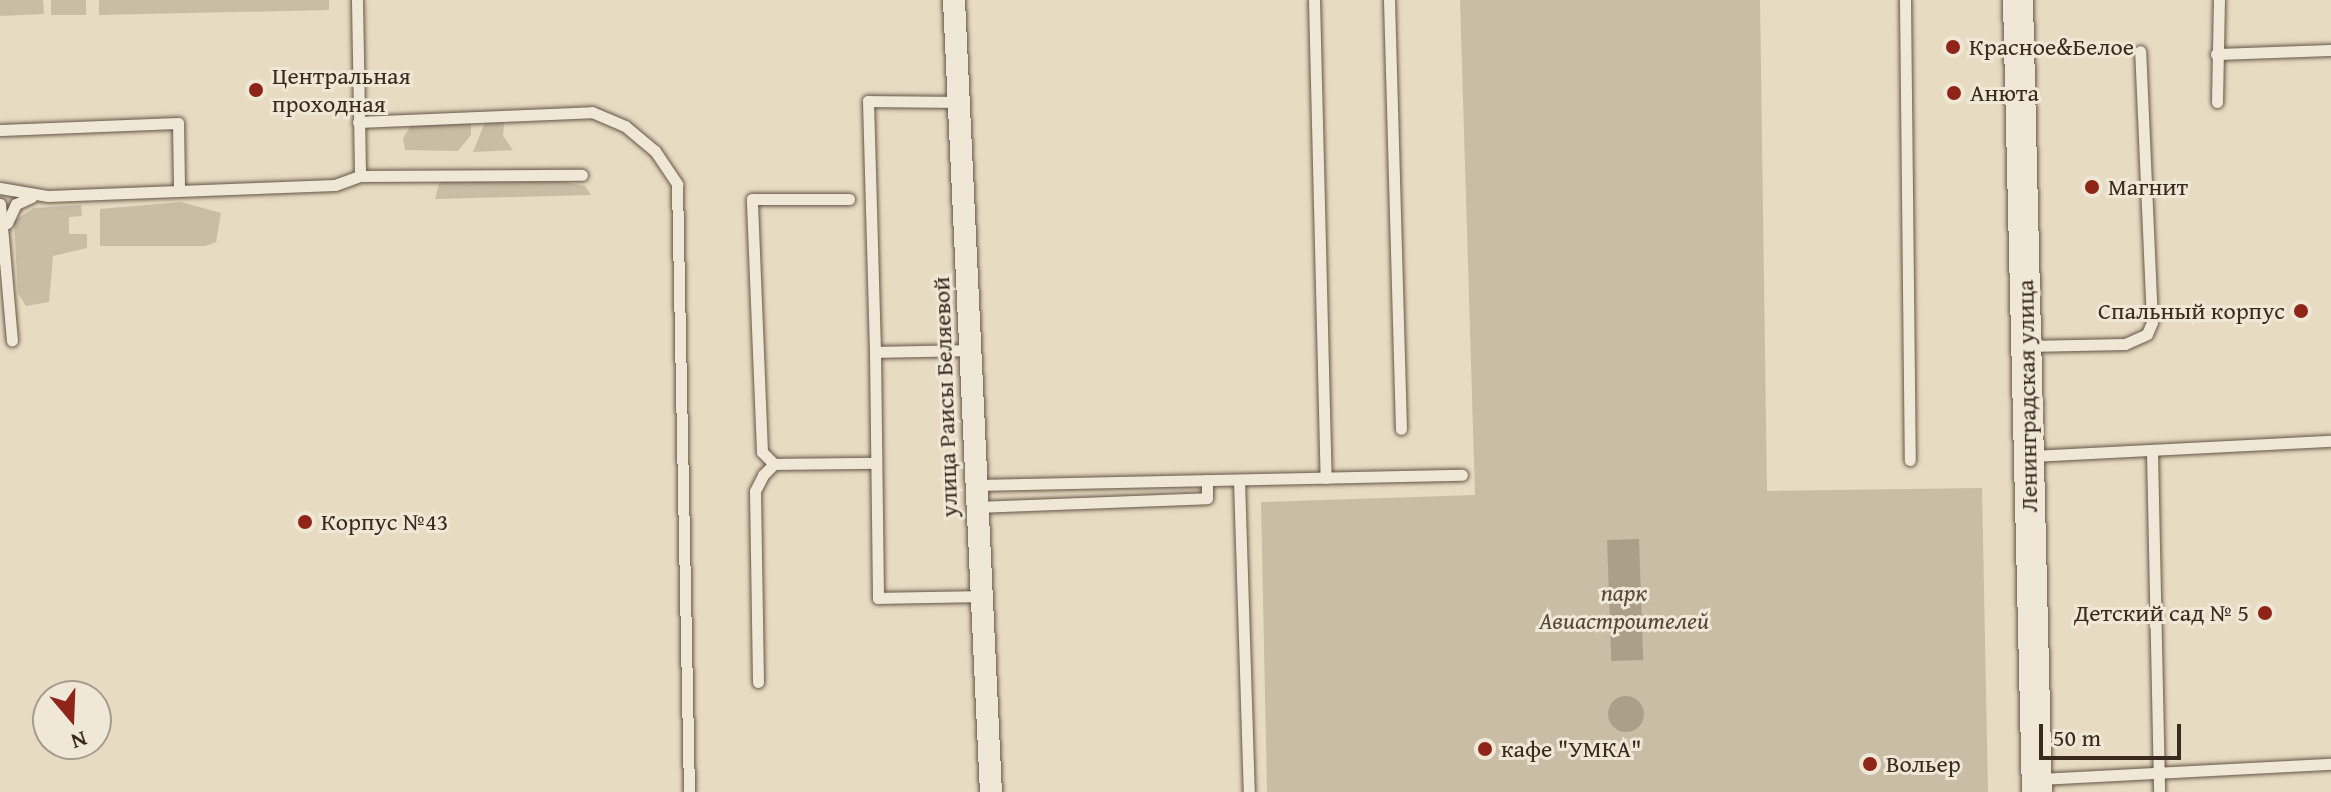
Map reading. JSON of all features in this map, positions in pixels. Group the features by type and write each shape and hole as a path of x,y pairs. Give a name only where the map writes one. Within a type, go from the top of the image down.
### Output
{"main road":[{"name":"Ленинградская улица","path":"2018,0 2037,785"}],"street":[{"name":"улица Раисы Беляевой","path":"954,0 991,792"}],"lane":[{"path":"357,0 360,176"},
{"path":"1314,0 1326,478"},
{"path":"1389,0 1401,429"},
{"path":"1905,0 1910,460"},
{"path":"2217,102 2219,0"},
{"path":"2216,54 2331,50"},
{"path":"2026,346 2125,344 2147,334 2152,322 2140,51"},
{"path":"959,102 868,101 878,598 980,596"},
{"path":"358,122 592,112 625,126 655,151 677,184 689,792"},
{"path":"0,130 178,123 179,188"},
{"path":"6,237 16,204 48,196 179,188 335,185 360,176 582,175"},
{"path":"0,188 48,196"},
{"path":"849,199 752,199 762,452 774,464 876,463"},
{"path":"0,204 6,237 12,340"},
{"path":"875,352 969,350"},
{"path":"2029,456 2331,441"},
{"path":"2152,452 2159,792"},
{"path":"758,682 755,491 774,464"},
{"path":"976,496 1207,480 1462,475"},
{"path":"976,496 1207,498 1207,480"},
{"path":"1239,480 1249,792"},
{"path":"2037,785 2159,771 2331,764"}],"green space":[{"path":"0,0 43,0 44,14 0,16"},
{"path":"51,0 86,0 86,15 51,15"},
{"path":"99,0 329,0 329,10 99,15"},
{"name":"парк Авиастроителей","path":"1460,0 1760,0 1767,491 1982,488 1988,792 1267,792 1261,502 1475,495"},
{"path":"471,121 471,135 458,151 405,150 403,138 413,122"},
{"path":"485,122 504,122 503,136 513,150 473,152"},
{"path":"440,180 563,182 585,186 591,195 435,199"},
{"path":"181,202 221,213 216,242 205,246 100,246 100,209"},
{"path":"81,205 82,216 69,217 69,234 87,234 87,248 53,256 49,302 26,306 18,293 14,221 34,208"}],"shaded area":[{"path":"1639,539 1643,660 1611,661 1607,540"},
{"path":"1626,696 1639,701 1644,714 1639,727 1626,732 1613,727 1608,714 1613,701"}],"place":[{"name":"Красное&Белое","path":"1953,47"},
{"name":"Центральная проходная","path":"256,90"},
{"name":"Анюта","path":"1954,93"},
{"name":"Магнит","path":"2092,187"},
{"name":"Спальный корпус","path":"2301,311"},
{"name":"Корпус №43","path":"305,522"},
{"name":"Детский сад № 5","path":"2265,613"},
{"name":"кафе \"УМКА\"","path":"1485,749"},
{"name":"Вольер","path":"1870,764"}]}
